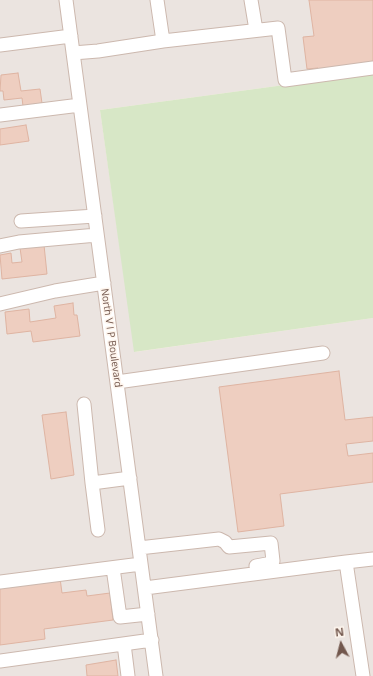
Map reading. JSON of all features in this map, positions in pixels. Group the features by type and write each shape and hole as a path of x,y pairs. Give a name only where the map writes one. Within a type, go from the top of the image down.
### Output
{"street":[{"name":"North V I P Boulevard","path":"66,0 156,676"},
{"path":"157,0 163,41"},
{"path":"251,0 256,30"},
{"path":"73,53 278,28 284,80 373,68"},
{"path":"0,45 71,36"},
{"path":"0,115 80,105"},
{"path":"21,221 95,216"},
{"path":"0,246 19,242 97,235"},
{"path":"0,304 54,291 104,283"},
{"path":"117,382 323,353"},
{"path":"84,404 98,530"},
{"path":"92,483 130,478"},
{"path":"139,548 219,539 225,542 229,547 268,543 271,543 272,547 273,561 268,565 144,583"},
{"path":"144,583 373,559"},
{"path":"346,562 363,676"},
{"path":"0,582 141,564"},
{"path":"113,568 120,617 148,614"},
{"path":"0,661 152,640"},
{"path":"124,644 128,676"}],"shaded area":[{"path":"0,0 373,0 373,73 100,110 135,352 373,318 373,676 0,676"}],"green space":[{"path":"373,73 373,318 134,352 100,110"}],"building":[{"path":"309,0 373,0 373,65 318,73 318,68 307,69 303,37 314,36"},
{"path":"18,73 21,91 40,89 42,103 23,106 22,98 4,100 3,91 0,91 1,75"},
{"path":"26,125 29,141 0,145 0,129"},
{"path":"44,245 47,274 2,279 0,255 11,253 12,263 22,262 20,248"},
{"path":"73,303 74,315 77,315 80,336 33,342 31,331 7,334 5,312 29,309 30,322 56,318 54,306"},
{"path":"339,371 345,420 373,417 373,441 346,444 348,456 373,453 373,482 280,494 284,526 238,532 219,387"},
{"path":"66,412 74,475 51,479 42,415"},
{"path":"60,578 62,593 86,590 87,596 110,593 113,620 44,629 45,639 0,645 0,586"},
{"path":"116,660 118,676 87,676 86,665"}]}
